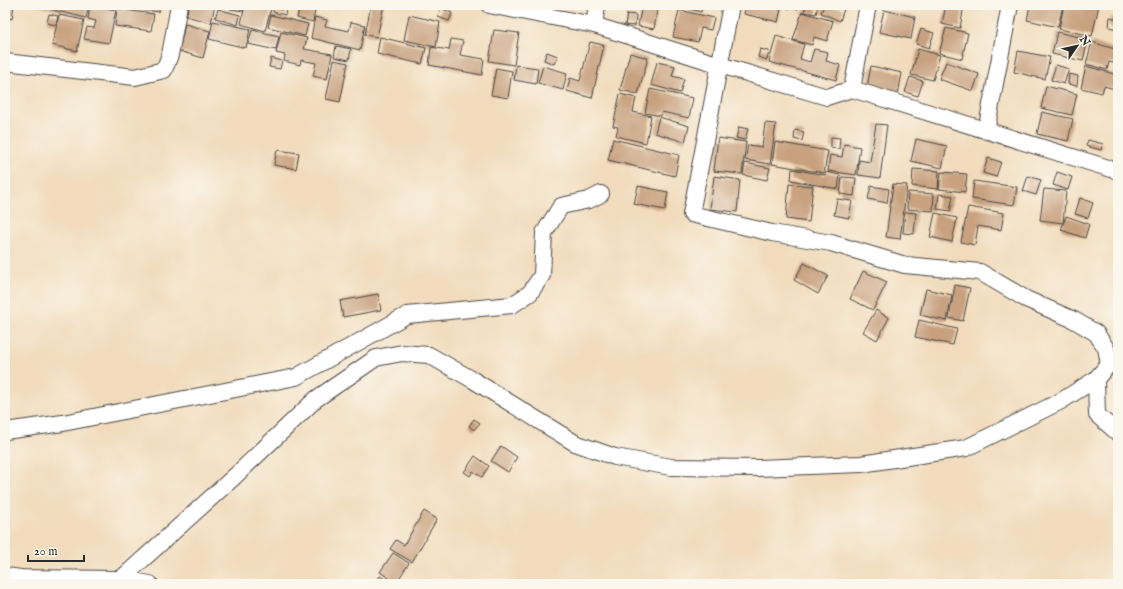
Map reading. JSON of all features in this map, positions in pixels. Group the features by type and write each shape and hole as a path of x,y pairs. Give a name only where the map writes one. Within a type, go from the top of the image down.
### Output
{"street":[{"path":"5,62 135,77 164,70 170,55 179,5"},
{"path":"489,5 594,25 827,97 852,89 1118,171"},
{"path":"594,25 597,5"},
{"path":"114,581 234,477 316,399 376,358 402,353 429,355 575,442 615,457 671,467 758,468 861,464 966,448 1061,401 1096,379 1109,364 1106,348 1096,333 1074,320 1026,299 980,272 905,266 831,244 772,233 691,214 731,5"},
{"path":"852,89 868,5"},
{"path":"986,131 1010,5"},
{"path":"5,431 63,423 296,377 407,315 512,305 530,293 542,275 544,233 561,206 589,200 601,194"},
{"path":"1096,379 1098,415 1118,433"},
{"path":"5,576 150,584"}],"building":[{"path":"5,5 14,5 12,19 5,17"},
{"path":"35,5 49,5 48,9"},
{"path":"50,5 89,5 86,18 49,9"},
{"path":"90,5 116,10 109,43 84,39 87,27 94,28 96,21 88,19"},
{"path":"117,5 160,5 159,12"},
{"path":"189,5 215,5 211,23 186,16"},
{"path":"231,5 244,5 243,11 230,9"},
{"path":"245,5 272,5 265,31 241,24"},
{"path":"274,5 287,5 285,15 273,12"},
{"path":"300,5 316,5 313,22 297,18"},
{"path":"371,5 384,5 377,37 365,35"},
{"path":"642,5 658,5 654,29 638,26"},
{"path":"674,5 703,5 701,12"},
{"path":"746,5 782,5 778,22 744,14"},
{"path":"787,5 798,5 798,9 787,8"},
{"path":"806,5 818,5 816,14 804,12"},
{"path":"824,5 833,5 844,9 840,21 821,13"},
{"path":"946,5 964,5 960,28 942,24"},
{"path":"1030,5 1063,5 1058,27 1027,20"},
{"path":"1064,5 1099,5 1092,36 1059,29"},
{"path":"441,8 452,13 449,21 438,17"},
{"path":"117,9 154,14 151,31 115,26"},
{"path":"218,9 240,15 238,25 215,18"},
{"path":"679,10 714,18 711,30 701,28 698,42 673,37"},
{"path":"884,10 915,17 911,39 879,32"},
{"path":"802,12 833,21 827,41 814,37 812,45 793,40"},
{"path":"49,14 58,16 56,25 47,23"},
{"path":"627,14 636,15 635,26 625,25"},
{"path":"59,15 84,20 77,51 52,45"},
{"path":"271,15 308,24 305,36 268,27"},
{"path":"409,15 440,22 436,47 404,40"},
{"path":"315,17 327,20 325,26 349,31 351,22 365,25 360,50 311,38"},
{"path":"1110,17 1118,19 1117,29 1109,27"},
{"path":"213,21 250,29 246,48 209,39"},
{"path":"185,24 210,31 203,58 179,51"},
{"path":"946,28 968,33 962,59 939,53"},
{"path":"921,29 934,33 929,48 916,44"},
{"path":"252,30 279,36 276,50 248,44"},
{"path":"494,30 519,33 514,65 489,61"},
{"path":"281,32 307,38 304,49 332,54 327,79 313,76 316,63 301,60 300,65 284,61 285,55 276,53"},
{"path":"1057,32 1088,39 1083,61 1052,54"},
{"path":"776,36 804,44 800,59 810,62 814,49 828,52 826,61 840,65 836,80 769,62"},
{"path":"380,37 426,48 422,64 377,54"},
{"path":"451,39 463,41 460,55 484,59 482,75 429,65 431,47 449,50"},
{"path":"590,42 604,45 592,98 567,91 570,78 580,81"},
{"path":"1092,42 1118,50 1118,64 1109,62 1107,70 1086,64"},
{"path":"336,46 351,49 349,60 334,57"},
{"path":"760,49 769,51 767,60 758,57"},
{"path":"918,49 940,55 933,80 911,75"},
{"path":"1018,51 1050,57 1045,79 1014,72"},
{"path":"547,52 558,56 554,64 544,60"},
{"path":"630,53 648,58 638,94 620,90"},
{"path":"271,58 282,61 280,69 269,67"},
{"path":"334,60 348,63 340,102 326,99"},
{"path":"657,62 675,66 672,76 684,79 680,93 651,85"},
{"path":"946,62 979,74 973,91 939,79"},
{"path":"516,65 538,68 536,84 514,80"},
{"path":"1056,65 1069,69 1064,84 1051,80"},
{"path":"543,66 567,73 563,90 538,83"},
{"path":"871,66 902,73 898,95 867,88"},
{"path":"1086,66 1118,75 1118,90 1104,86 1102,93 1081,88"},
{"path":"496,68 512,71 508,98 491,95"},
{"path":"1069,74 1078,76 1077,86 1068,84"},
{"path":"910,77 923,81 918,96 905,92"},
{"path":"1046,86 1077,94 1072,115 1041,108"},
{"path":"650,89 693,98 689,118 662,112 661,116 645,113"},
{"path":"620,94 636,98 633,112 651,116 646,143 616,136 618,127 613,126"},
{"path":"1042,112 1073,119 1068,141 1037,134"},
{"path":"659,117 689,126 685,142 655,133"},
{"path":"765,123 776,124 770,164 745,160 748,145 762,147"},
{"path":"876,124 887,125 880,178 858,175 859,160 870,162"},
{"path":"739,127 748,129 745,140 736,138"},
{"path":"795,130 804,132 802,141 794,139"},
{"path":"831,137 840,138 839,149 831,148"},
{"path":"718,138 746,142 742,174 714,171"},
{"path":"613,139 679,155 675,176 608,160"},
{"path":"916,139 947,146 942,168 911,161"},
{"path":"1088,140 1103,144 1101,150 1086,146"},
{"path":"775,142 828,151 824,173 772,164"},
{"path":"844,144 860,147 856,175 828,171 830,155 842,157"},
{"path":"277,150 299,153 296,169 274,165"},
{"path":"988,158 1001,162 996,177 983,173"},
{"path":"745,163 770,168 767,180 743,175"},
{"path":"792,169 825,175 826,172 840,175 838,189 791,180"},
{"path":"913,169 939,171 938,189 912,186"},
{"path":"941,172 967,174 965,192 939,189"},
{"path":"1057,172 1072,177 1068,190 1053,185"},
{"path":"714,176 740,180 737,212 710,209"},
{"path":"1028,176 1041,180 1036,195 1023,191"},
{"path":"842,177 856,178 854,196 840,194"},
{"path":"974,181 1017,187 1014,205 972,199"},
{"path":"789,184 813,186 809,222 786,219"},
{"path":"893,184 907,185 900,239 886,237"},
{"path":"638,186 668,192 665,210 634,204"},
{"path":"871,186 889,189 887,203 868,199"},
{"path":"1044,189 1066,191 1063,223 1040,220"},
{"path":"908,192 934,194 933,211 907,209"},
{"path":"939,194 953,196 950,211 937,209"},
{"path":"1080,198 1093,203 1088,218 1075,214"},
{"path":"837,199 852,201 849,218 834,215"},
{"path":"968,207 1004,213 1001,230 978,226 975,245 961,242"},
{"path":"905,212 916,213 914,234 903,233"},
{"path":"935,213 957,218 952,242 930,237"},
{"path":"1066,216 1089,224 1085,238 1061,230"},
{"path":"804,263 828,276 818,294 794,280"},
{"path":"863,271 887,282 873,310 850,299"},
{"path":"955,285 970,288 963,321 949,318"},
{"path":"926,289 952,295 947,321 920,315"},
{"path":"378,294 381,310 343,317 340,301"},
{"path":"876,310 889,318 877,340 863,332"},
{"path":"919,320 957,329 953,345 915,337"},
{"path":"474,419 480,423 474,430 469,426"},
{"path":"501,446 517,457 508,472 491,461"},
{"path":"475,456 489,466 482,477 473,471 470,476 464,472"},
{"path":"424,511 437,519 412,562 390,549 396,540 404,545"},
{"path":"393,553 409,563 396,583 380,572"},
{"path":"380,576 392,584 374,584"}]}
